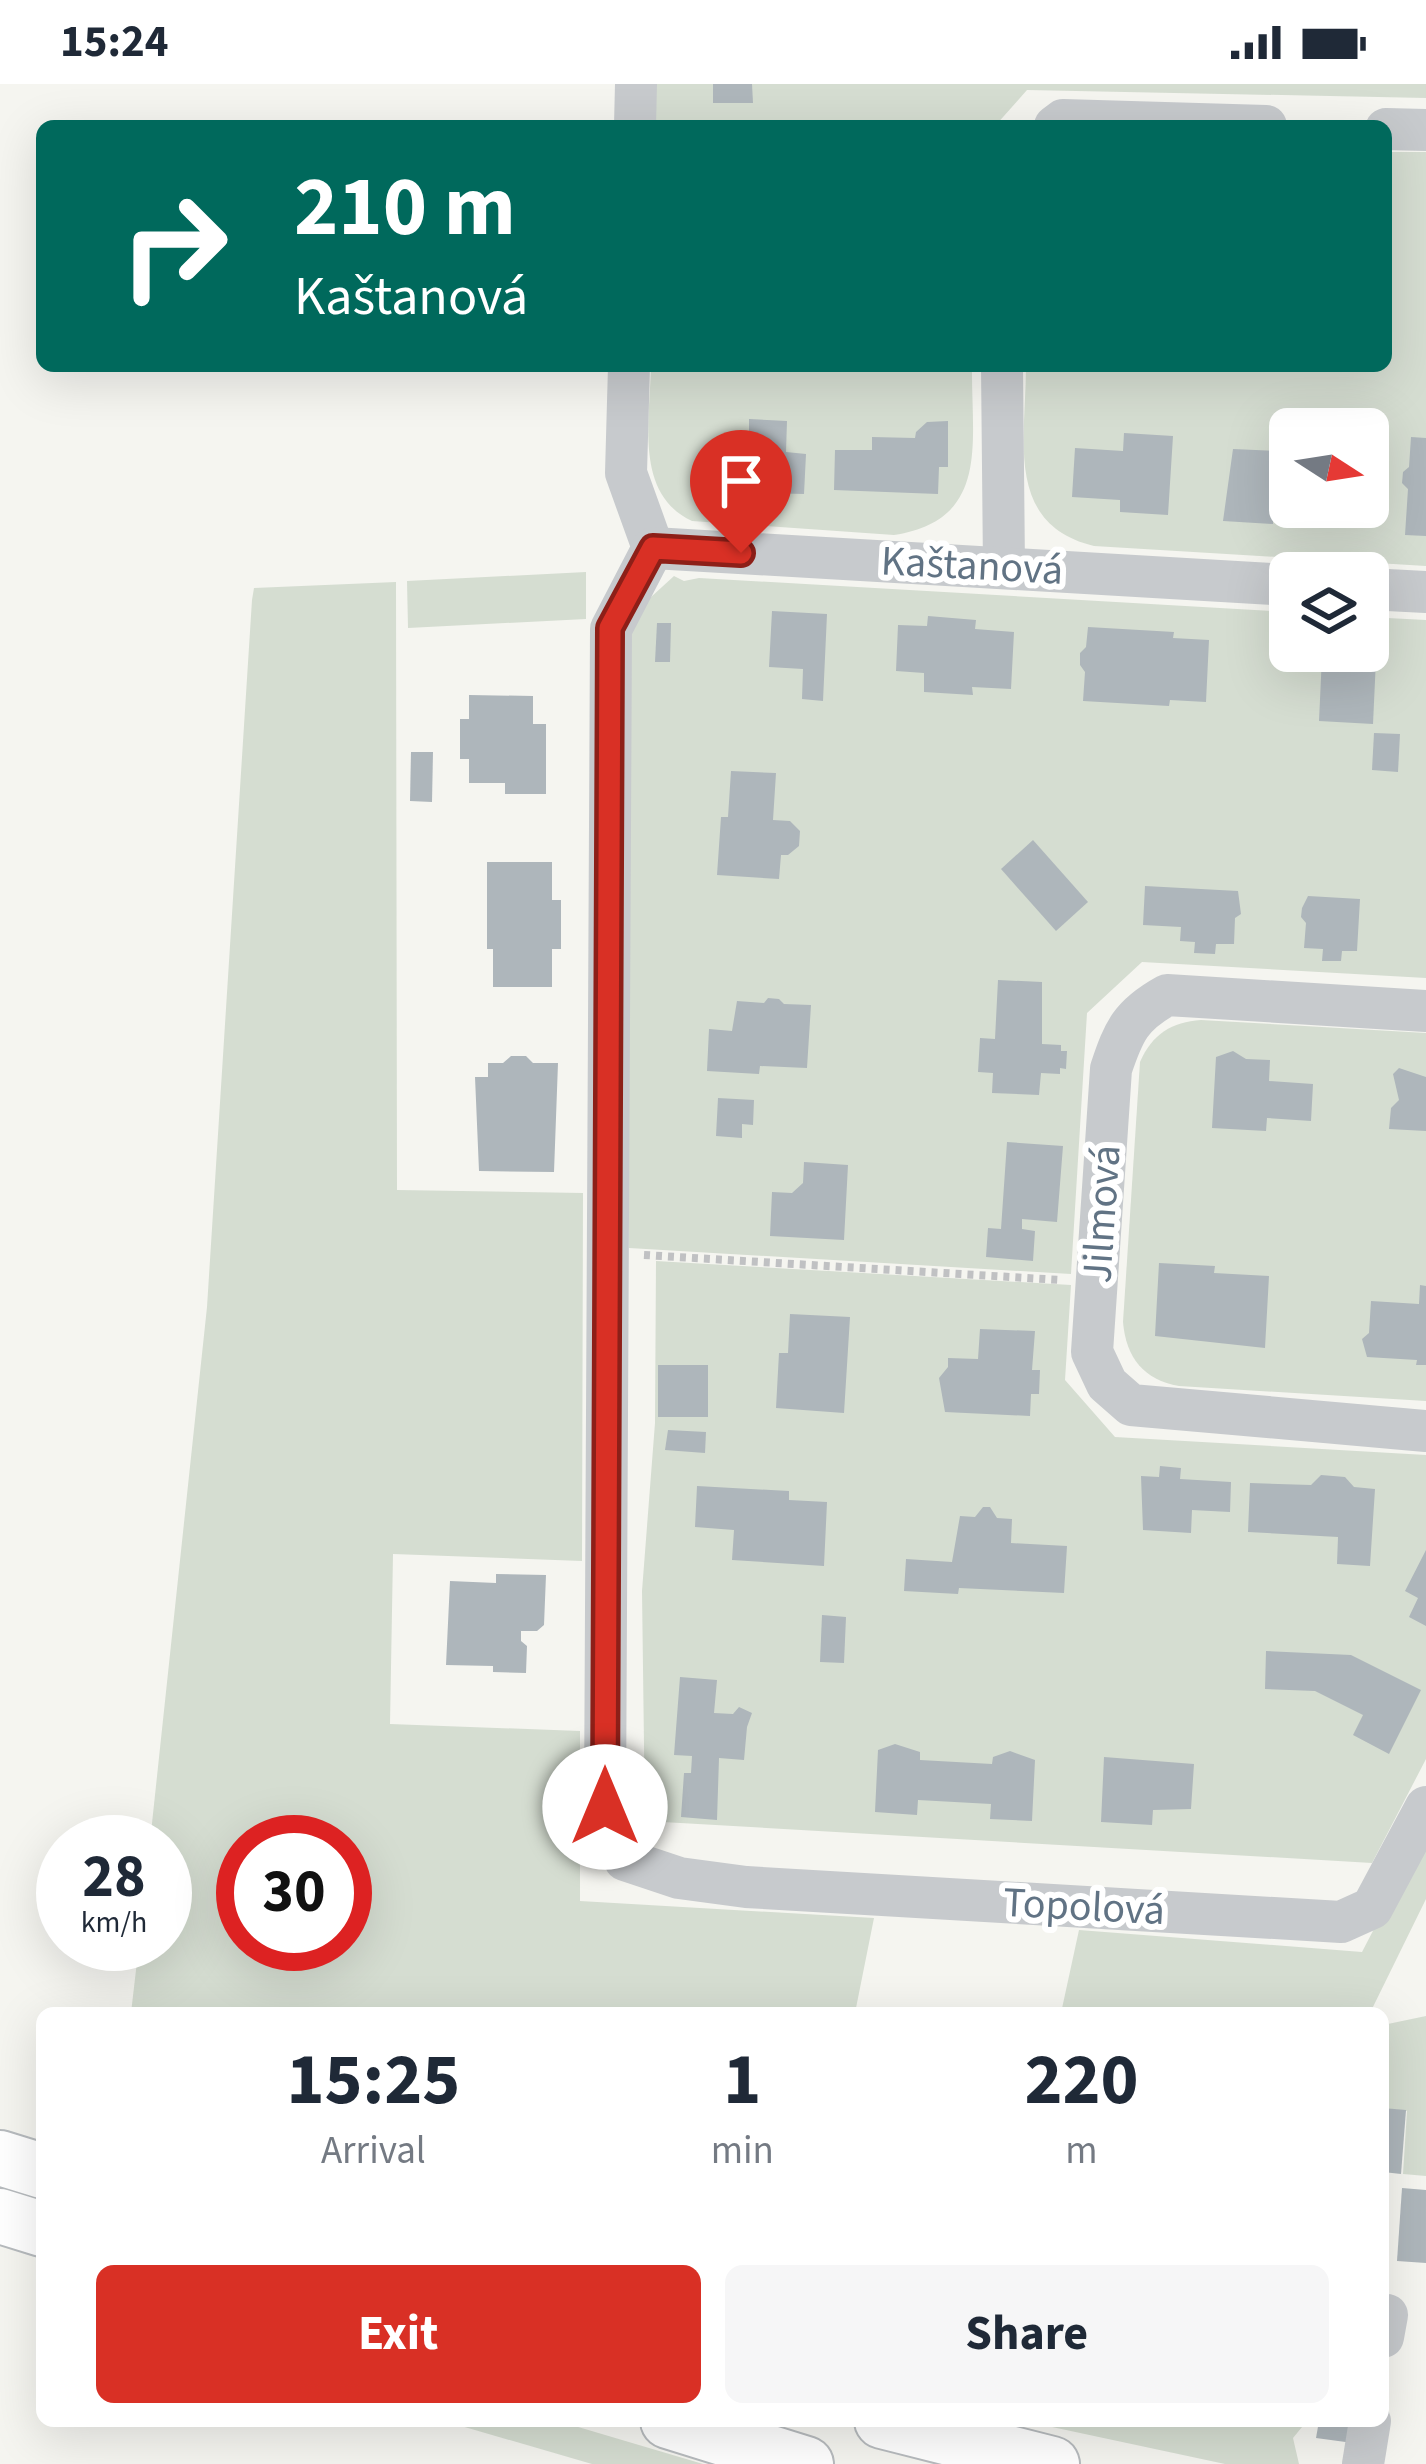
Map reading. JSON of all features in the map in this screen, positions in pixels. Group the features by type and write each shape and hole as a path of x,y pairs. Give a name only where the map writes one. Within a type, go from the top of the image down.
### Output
{"main road":[{"path":"0,2158 36,2168"},
{"path":"0,2216 36,2227"},
{"path":"687,2427 806,2464"},
{"path":"906,2427 1052,2464"}],"street":[{"path":"635,120 636,84"},
{"path":"1392,129 1426,130"},
{"path":"607,1253 610,628 653,548 626,473 629,372"},
{"path":"1002,372 1004,568"},
{"name":"Kaštanová","path":"653,548 1269,584"},
{"path":"1389,590 1426,592"},
{"name":"Jilmová","path":"1426,1011 1168,995 1140,1010 1123,1035 1111,1069 1092,1352 1107,1384 1130,1405 1426,1431"},
{"name":"Topolová","path":"607,1253 605,1807 625,1860 679,1878 746,1887 1341,1922 1372,1908 1426,1807"},
{"path":"1363,2464 1369,2427"}],"path":[{"path":"607,1253 1097,1282"}],"shaded area":[{"path":"652,84 1426,84 1426,98 1027,90 1000,120 652,120"},
{"path":"1392,152 1426,152 1426,566 1389,564 1389,552 1269,552 1269,557 1094,546 1065,535 1045,519 1026,475 1026,372 1392,372"},
{"path":"651,372 972,372 972,449 961,495 947,513 925,527 894,535 692,521 661,493 653,474 648,432"},
{"path":"586,572 586,619 408,628 407,581"},
{"path":"674,576 684,581 699,578 1269,611 1269,672 1389,672 1389,618 1426,620 1426,978 1142,962 1087,1013 1071,1274 629,1248 629,641 639,608"},
{"path":"396,582 397,1190 583,1193 582,1561 393,1554 390,1724 580,1731 580,1901 874,1918 856,2007 132,2007 136,1971 192,1971 192,1815 153,1815 207,1307 254,588"},
{"path":"1201,1020 1426,1033 1426,1401 1179,1386 1156,1379 1133,1356 1123,1322 1140,1062 1164,1031"},
{"path":"656,1261 1071,1285 1065,1380 1115,1437 1426,1455 1426,1759 1372,1863 645,1821 642,1591 655,1423"},
{"path":"1426,1829 1426,1899 1373,2007 1062,2007 1079,1930 1362,1952"},
{"path":"1426,2016 1426,2176 1403,2174 1407,2111 1389,2109 1389,2024"},
{"path":"465,2427 578,2427 703,2464 592,2464"},
{"path":"1052,2427 1302,2427 1293,2438 1299,2464 1225,2464"}],"building":[{"path":"713,84 752,84 753,103 713,103"},
{"path":"749,419 787,421 786,452 806,454 804,494 710,492 703,472 713,441 749,442"},
{"path":"948,421 948,467 939,467 938,494 834,490 835,450 872,450 872,437 915,438 927,422"},
{"path":"1124,433 1173,436 1168,515 1120,512 1120,500 1072,497 1075,448 1123,451"},
{"path":"1411,437 1426,438 1426,536 1405,535 1408,489 1402,483 1409,467"},
{"path":"1233,449 1269,451 1269,524 1223,521"},
{"path":"772,611 827,614 823,701 802,699 803,669 769,667"},
{"path":"928,616 976,620 975,629 1014,632 1011,689 972,687 973,695 924,692 924,673 896,671 898,625 927,626"},
{"path":"657,623 671,623 670,662 655,662"},
{"path":"1088,627 1174,632 1173,638 1209,640 1206,702 1170,700 1169,706 1083,701 1085,672 1080,653 1086,647"},
{"path":"1321,672 1375,672 1373,724 1319,721"},
{"path":"469,695 533,696 533,724 546,724 546,794 505,794 505,783 469,783 469,759 460,759 460,719 469,719"},
{"path":"1374,733 1400,734 1398,772 1372,770"},
{"path":"411,752 433,752 432,802 410,801"},
{"path":"731,771 776,773 773,820 790,821 800,831 799,846 781,855 779,879 717,875 721,817 728,817"},
{"path":"1033,840 1088,902 1056,931 1001,869"},
{"path":"487,862 552,862 552,900 561,900 561,949 552,949 552,987 493,987 493,949 487,949"},
{"path":"1145,886 1238,891 1241,914 1235,918 1234,944 1216,944 1215,954 1194,953 1195,942 1180,941 1181,927 1143,925"},
{"path":"1308,896 1360,899 1357,951 1342,951 1341,961 1322,961 1323,949 1304,948 1306,923 1301,917"},
{"path":"998,980 1042,982 1042,1044 1061,1045 1061,1051 1067,1051 1066,1069 1060,1068 1060,1074 1041,1073 1039,1095 992,1093 993,1073 978,1072 980,1038 995,1039"},
{"path":"768,998 811,1005 807,1068 760,1066 759,1074 707,1071 709,1029 732,1031 737,1001 764,1003"},
{"path":"1233,1051 1246,1059 1270,1060 1269,1081 1313,1084 1311,1121 1267,1118 1266,1131 1212,1128 1216,1057"},
{"path":"511,1056 526,1056 533,1063 558,1063 554,1172 479,1171 475,1077 488,1077 488,1063 503,1063"},
{"path":"1399,1068 1426,1077 1426,1131 1389,1129 1391,1108 1399,1100 1393,1074"},
{"path":"718,1098 754,1100 753,1125 742,1124 742,1138 716,1136"},
{"path":"1007,1142 1063,1146 1057,1222 1022,1219 1022,1229 1035,1231 1033,1261 986,1257 988,1228 1001,1229"},
{"path":"804,1162 848,1165 844,1240 770,1236 772,1192 792,1193 803,1183"},
{"path":"1159,1263 1269,1276 1265,1348 1155,1336"},
{"path":"1420,1285 1426,1286 1426,1365 1416,1365 1417,1360 1367,1357 1362,1339 1369,1333 1371,1301 1419,1304"},
{"path":"790,1314 850,1317 844,1413 776,1408 779,1353 788,1353"},
{"path":"980,1329 1035,1331 1032,1370 1040,1370 1039,1394 1031,1394 1030,1416 945,1412 939,1378 948,1367 948,1358 978,1359"},
{"path":"658,1365 708,1365 708,1417 658,1417"},
{"path":"668,1430 706,1432 705,1453 665,1450"},
{"path":"1160,1466 1181,1468 1180,1479 1231,1482 1230,1512 1192,1510 1191,1533 1143,1530 1141,1476 1159,1477"},
{"path":"1321,1475 1345,1477 1354,1487 1375,1489 1370,1566 1337,1564 1338,1537 1248,1532 1250,1483 1311,1485"},
{"path":"697,1486 789,1491 789,1500 827,1502 824,1566 732,1560 734,1530 695,1527"},
{"path":"983,1507 990,1507 997,1518 1012,1519 1011,1543 1067,1546 1064,1593 959,1588 958,1594 904,1591 906,1559 952,1562 960,1516 975,1517"},
{"path":"1426,1550 1426,1626 1409,1617 1418,1598 1405,1591"},
{"path":"496,1574 546,1575 544,1625 537,1631 521,1631 521,1641 527,1646 526,1673 493,1672 493,1666 446,1665 450,1581 496,1583"},
{"path":"822,1615 846,1617 844,1663 820,1662"},
{"path":"1266,1651 1351,1655 1421,1690 1389,1754 1353,1735 1363,1715 1315,1691 1265,1689"},
{"path":"680,1677 717,1680 714,1713 733,1714 739,1707 752,1713 744,1760 719,1758 717,1820 681,1817 684,1773 691,1773 692,1756 674,1755"},
{"path":"895,1744 920,1752 920,1760 992,1764 993,1757 1010,1751 1035,1760 1032,1821 990,1819 991,1804 918,1800 917,1815 875,1812 878,1750"},
{"path":"1104,1757 1194,1764 1191,1809 1153,1810 1152,1825 1101,1822"},
{"path":"1389,2109 1406,2110 1401,2174 1389,2173"},
{"path":"1402,2188 1426,2190 1426,2263 1397,2261"},
{"path":"1318,2427 1355,2427 1353,2443 1316,2438"}],"route":[{"path":"605,1807 610,628 653,548 741,553"}]}
